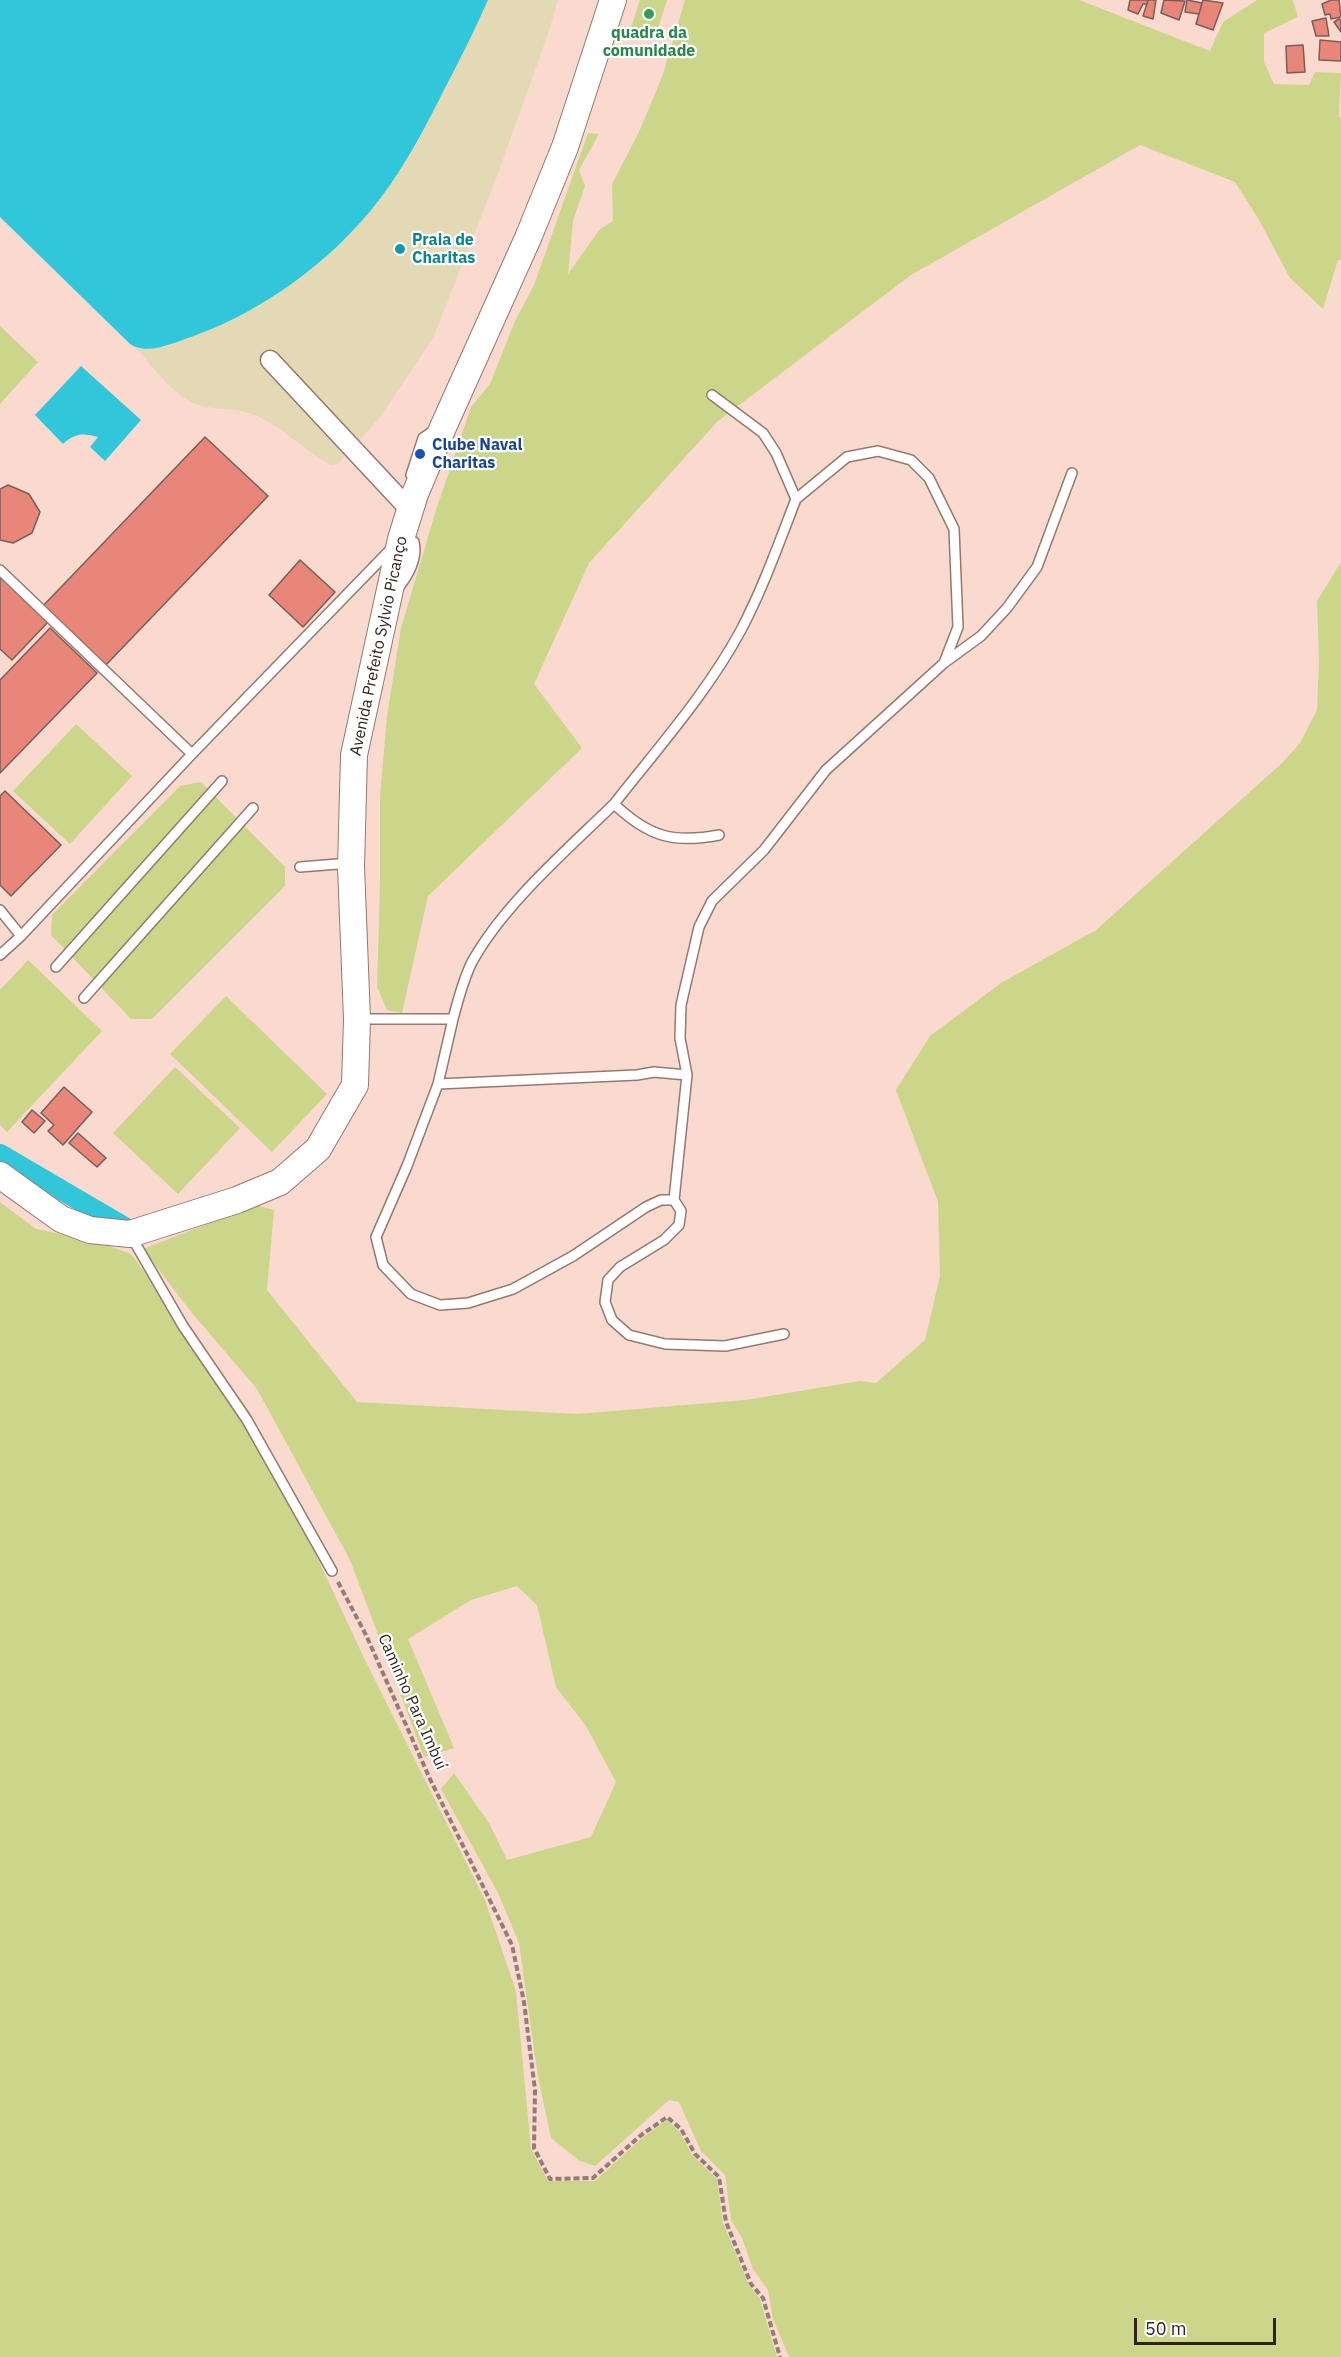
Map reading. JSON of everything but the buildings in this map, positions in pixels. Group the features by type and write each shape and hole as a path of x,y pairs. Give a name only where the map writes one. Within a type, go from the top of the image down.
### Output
{"street":[{"name":"Avenida Prefeito Sylvio Picanço","path":"130,1234 237,1200 280,1182 318,1149 355,1085 357,1018 351,867 354,755 401,539 413,502 444,425 565,147 613,0"},
{"path":"270,360 413,502"},
{"path":"0,1175 61,1219 90,1230 130,1234"}],"lane":[{"path":"712,394 763,433 776,453 796,499"},
{"path":"674,1200 661,1200 646,1207 573,1256 513,1289 468,1303 440,1305 411,1294 383,1265 376,1237 407,1166 438,1084 462,985 473,961 504,917 529,888 614,804 689,710 740,631 772,563 796,499 847,457 878,451 911,460 929,478 954,529 958,627 944,663"},
{"path":"784,1334 725,1346 665,1344 629,1335 612,1320 605,1302 608,1280 620,1267 664,1240 679,1225 681,1210 674,1200 687,1075 680,1038 681,1005 699,927 712,901 772,841 826,770 944,663 981,636 1007,608 1037,567 1072,473"},
{"path":"0,955 21,936 192,754 401,539"},
{"path":"0,570 192,754"},
{"path":"56,967 222,781"},
{"path":"614,804 630,819 662,835 692,840 719,835"},
{"path":"84,998 254,808"},
{"path":"300,867 338,864 351,867"},
{"path":"0,910 21,936"},
{"path":"357,1018 453,1019"},
{"path":"438,1084 654,1072 687,1075"},
{"path":"130,1234 183,1326 247,1420 332,1571"}],"path":[{"name":"Caminho Para Imbuí","path":"332,1571 366,1635 430,1779 512,1945 524,2002 535,2090 534,2148 550,2179 593,2178 640,2136 667,2117 681,2129 695,2154 719,2177 726,2222 751,2284 763,2298 780,2357"}],"green space":[{"name":"quadra da comunidade","path":"640,0 667,0 656,35 631,27"},
{"path":"685,0 1079,0 1210,51 1223,22 1257,0 1293,0 1298,17 1264,33 1264,62 1274,84 1309,85 1315,72 1341,73 1339,116 1341,118 1341,260 1338,260 1323,309 1290,278 1259,220 1235,182 1140,145 911,275 718,421 589,563 534,684 582,748 428,896 402,1013 387,1010 377,987 380,796 387,716 401,628 436,510 471,407 490,384 515,321 534,285 588,133 599,134 579,170 585,186 573,221 568,274 600,229 613,221 612,184 639,132 662,77"},
{"path":"0,326 38,362 0,404"},
{"path":"1341,562 1341,2357 789,2357 773,2319 768,2290 753,2269 742,2238 731,2220 725,2175 701,2151 679,2102 669,2100 595,2166 580,2161 551,2138 538,2077 519,1943 498,1893 441,1789 454,1773 489,1823 507,1860 591,1837 616,1782 586,1726 556,1687 537,1605 517,1586 471,1600 408,1639 454,1748 424,1757 350,1560 257,1389 192,1313 143,1249 256,1205 274,1210 267,1290 357,1402 578,1414 745,1400 860,1381 876,1383 925,1340 940,1276 938,1202 896,1090 930,1036 1001,983 1096,930 1282,763 1300,743 1317,710 1319,662 1317,601"},
{"path":"76,724 132,776 70,844 13,791"},
{"path":"201,782 285,867 285,886 152,1019 131,1019 51,935 52,915 180,786"},
{"path":"28,960 102,1031 7,1132 0,1125 0,990"},
{"path":"226,996 327,1094 272,1152 170,1054"},
{"path":"175,1067 240,1128 178,1194 113,1133"},
{"path":"0,1202 36,1229 95,1241 131,1254 249,1411 363,1656 485,1900 516,1991 531,2149 548,2181 595,2181 642,2138 667,2120 679,2131 692,2155 717,2179 723,2223 749,2285 760,2299 777,2357 0,2357"}],"sand":[{"name":"Praia de Charitas","path":"488,0 558,0 496,179 433,338 380,417 338,464 331,465 257,416 243,411 193,403 175,391 137,349 164,347 208,331 253,309 352,231 379,200 417,144"}],"water":[{"path":"0,0 488,0 457,65 407,159 379,200 341,243 296,281 246,312 194,336 161,347 144,349 129,343 0,217"},
{"path":"81,366 141,420 105,461 90,447 98,437 79,435 63,444 35,415"}],"waterway":[{"path":"0,1154 133,1232"}],"place":[{"name":"quadra da comunidade","path":"649,14"},
{"name":"Praia de Charitas","path":"400,249"},
{"name":"Clube Naval Charitas","path":"420,454"}]}
